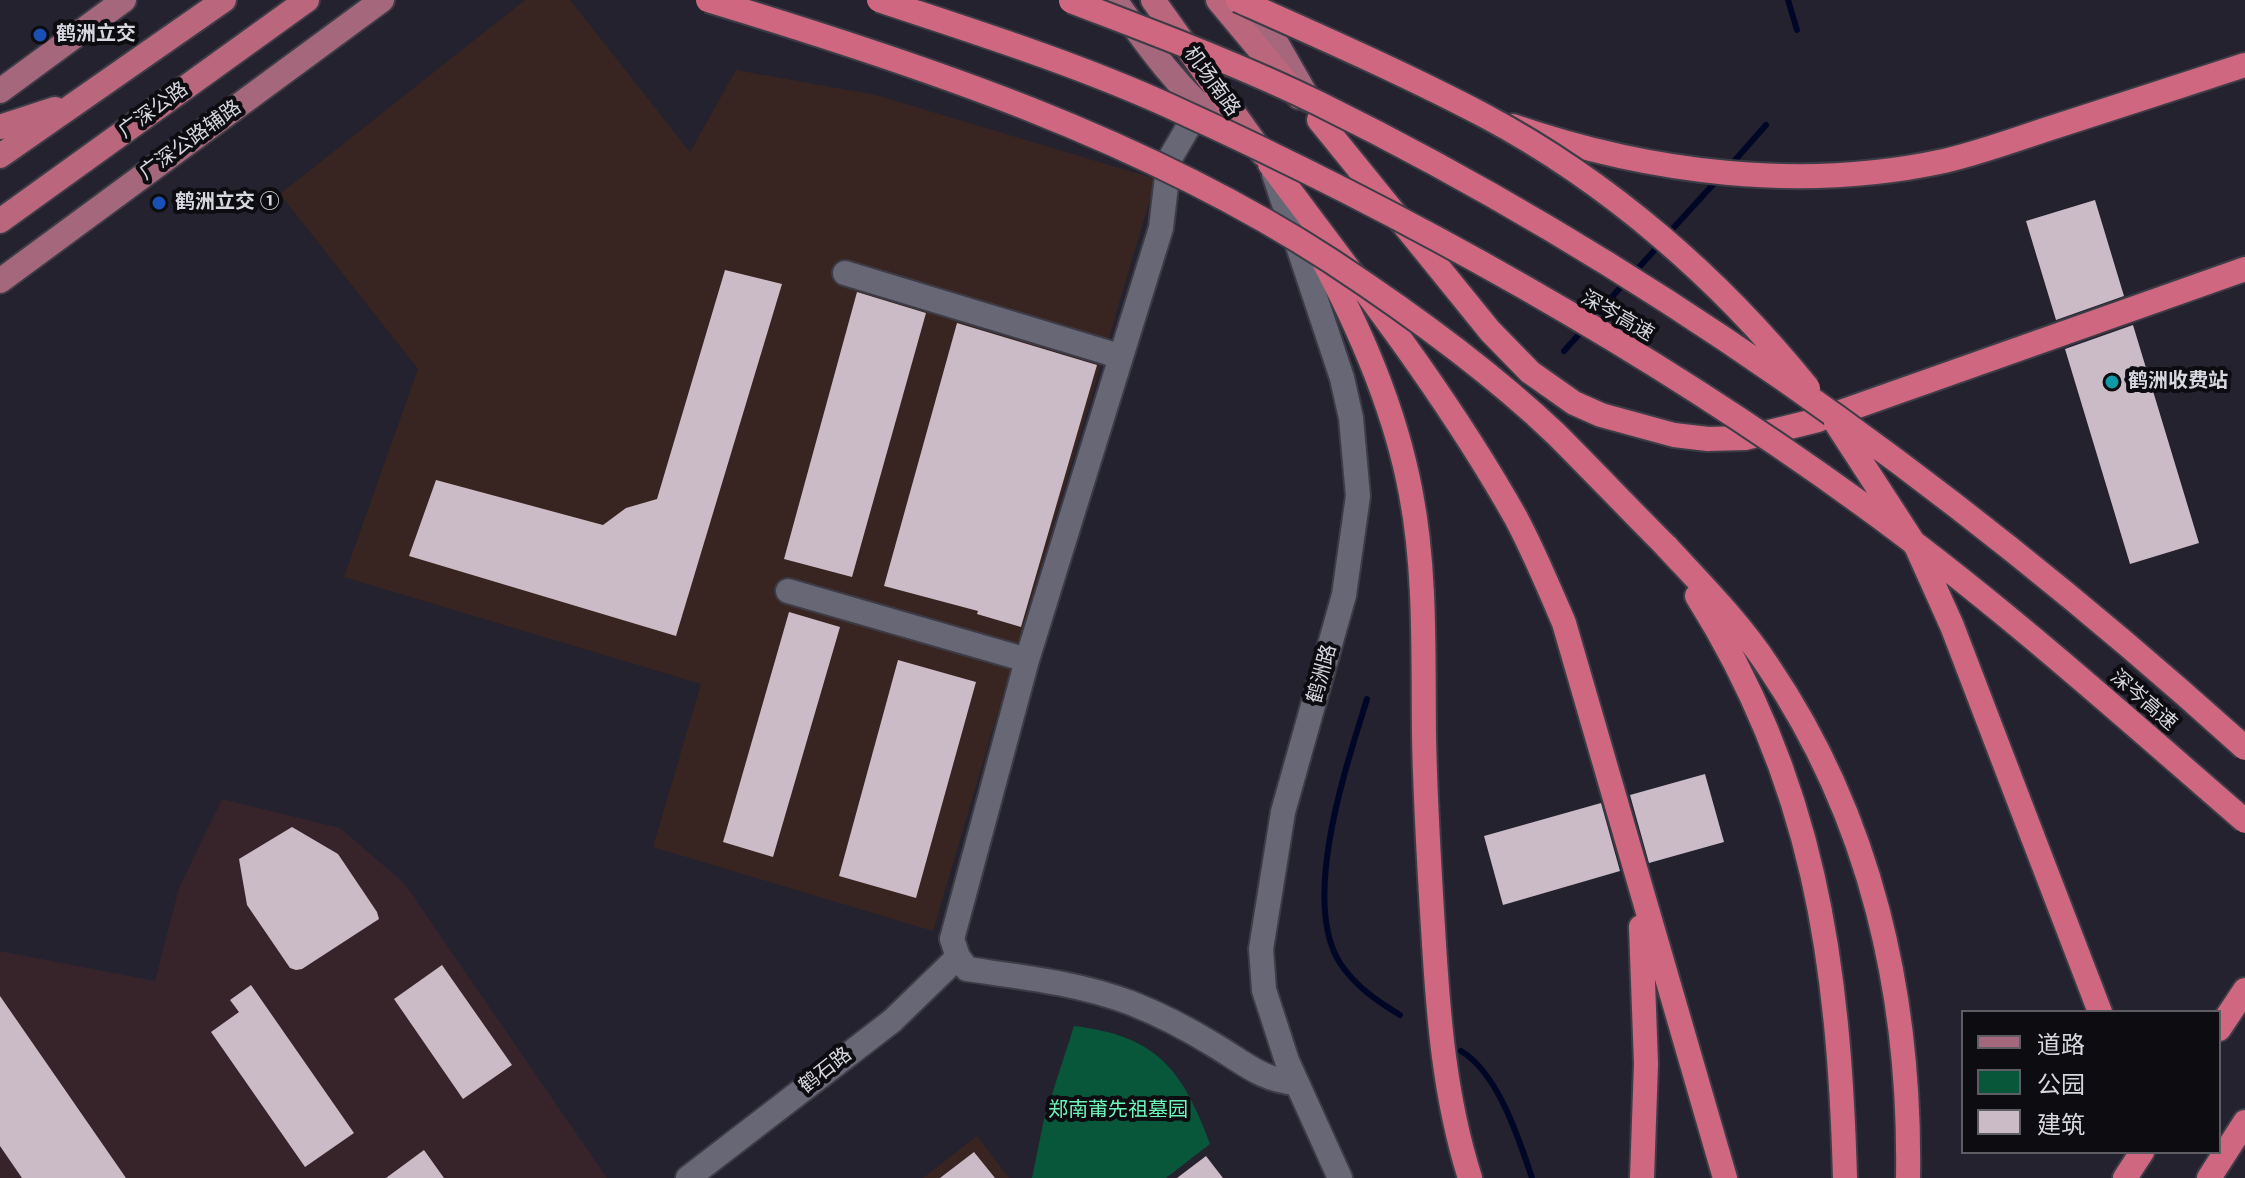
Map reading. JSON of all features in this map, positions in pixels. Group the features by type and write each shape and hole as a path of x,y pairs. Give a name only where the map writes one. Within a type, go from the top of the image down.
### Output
{"highway":[{"path":"0,156 224,0"},
{"name":"广深公路","path":"0,221 307,0"},
{"path":"708,0 993,94 1137,156 1230,202 1330,261 1448,345 1553,432 1727,612 1768,666 1811,738 1863,854 1883,922 1897,994 1906,1070 1908,1178"},
{"name":"深岑高速","path":"879,0 1049,58 1165,104 1401,221 1705,397 1860,503 1996,608 2245,821"},
{"name":"深岑高速","path":"1067,0 1195,48 1317,103 1560,236 1721,337 1886,451 2188,697 2245,748"},
{"name":"机场南路","path":"1153,0 1270,164"},
{"path":"1218,0 1490,331 1530,372 1550,388 1601,415 1674,435 1745,438 1805,424 2245,269"},
{"path":"1238,0 1487,117 1563,163 1684,257 1784,358 1837,424 1917,548 1946,613 2099,1010"},
{"path":"1487,117 1577,148 1643,162 1764,176 1872,171 1944,161 2245,65"},
{"path":"0,127 80,101"},
{"path":"1270,164 1401,341 1486,466 1517,521 1564,623 1725,1178"},
{"path":"1270,164 1328,269 1368,355 1387,402 1412,496 1422,606 1425,797 1440,1037 1447,1089 1470,1178"},
{"path":"1666,546 1737,667 1773,746 1815,873 1829,953 1842,1071 1845,1178"},
{"path":"1636,872 1644,967 1642,1178"},
{"path":"2221,1026 2245,990"},
{"path":"2209,1178 2245,1122"},
{"path":"2125,1178 2143,1154"},
{"path":"2145,1154 2151,1178"}],"main road":[{"path":"0,91 124,0"},
{"name":"广深公路辅路","path":"0,281 382,0"},
{"path":"1115,0 1158,61 1200,107 1270,164"},
{"path":"1252,0 1277,39 1319,120"}],"street":[{"path":"1200,107 1169,160 1161,228 1027,660 952,939 958,957 967,969 1074,986 1129,1003 1204,1039 1256,1074 1274,1081 1296,1083"},
{"name":"鹤洲路","path":"1270,164 1342,378 1353,429 1358,496 1344,595 1283,812 1261,949 1264,990 1296,1083 1340,1178"},
{"path":"845,273 1119,356"},
{"path":"788,591 1027,660"},
{"name":"鹤石路","path":"688,1178 892,1021 958,957"}],"shaded area":[{"path":"525,0 570,0 690,152 736,70 876,95 1156,179 933,931 653,847 701,684 344,577 418,369 280,194"},
{"path":"222,799 340,828 404,883 607,1178 0,1178 0,951 155,981 179,888"},
{"path":"977,1136 1009,1178 923,1178"}],"green space":[{"name":"郑南莆先祖墓园","path":"1074,1026 1127,1038 1163,1061 1189,1096 1210,1144 1166,1178 1032,1178 1044,1119"}],"building":[{"path":"2095,200 2124,296 2056,320 2026,221"},
{"path":"725,270 782,284 676,636 409,556 436,480 603,525 626,508 657,499"},
{"path":"857,292 926,313 852,577 784,559"},
{"path":"957,323 1097,365 1021,627 977,614 978,611 884,586"},
{"name":"鹤洲收费站","path":"2133,325 2199,543 2130,564 2065,349"},
{"path":"789,612 840,627 773,857 723,842"},
{"path":"898,660 976,682 916,898 839,876"},
{"path":"1705,774 1724,842 1649,863 1630,795"},
{"path":"1601,803 1620,871 1503,905 1484,836"},
{"path":"292,827 338,854 379,919 296,970 290,968 247,905 239,859"},
{"path":"442,965 512,1065 463,1099 394,999"},
{"path":"251,985 354,1133 305,1167 211,1032 239,1012 230,1000"},
{"path":"0,996 126,1178 22,1178 0,1146"},
{"path":"424,1150 444,1178 386,1178"},
{"path":"974,1152 995,1178 940,1178"},
{"path":"1206,1156 1223,1178 1177,1178"}],"waterway":[{"path":"1788,0 1797,30"},
{"path":"1729,167 1766,125"},
{"path":"1667,235 1719,178"},
{"path":"1633,274 1660,244"},
{"path":"1593,319 1625,282"},
{"path":"1564,351 1583,330"},
{"path":"1367,699 1331,832 1325,904 1329,936 1340,963 1352,979 1400,1015"},
{"path":"1461,1051 1486,1075 1506,1108 1532,1178"}],"place":[{"name":"鹤洲立交","path":"40,35"},
{"name":"鹤洲立交 ①","path":"159,203"},
{"name":"鹤洲收费站","path":"2112,382"}]}
